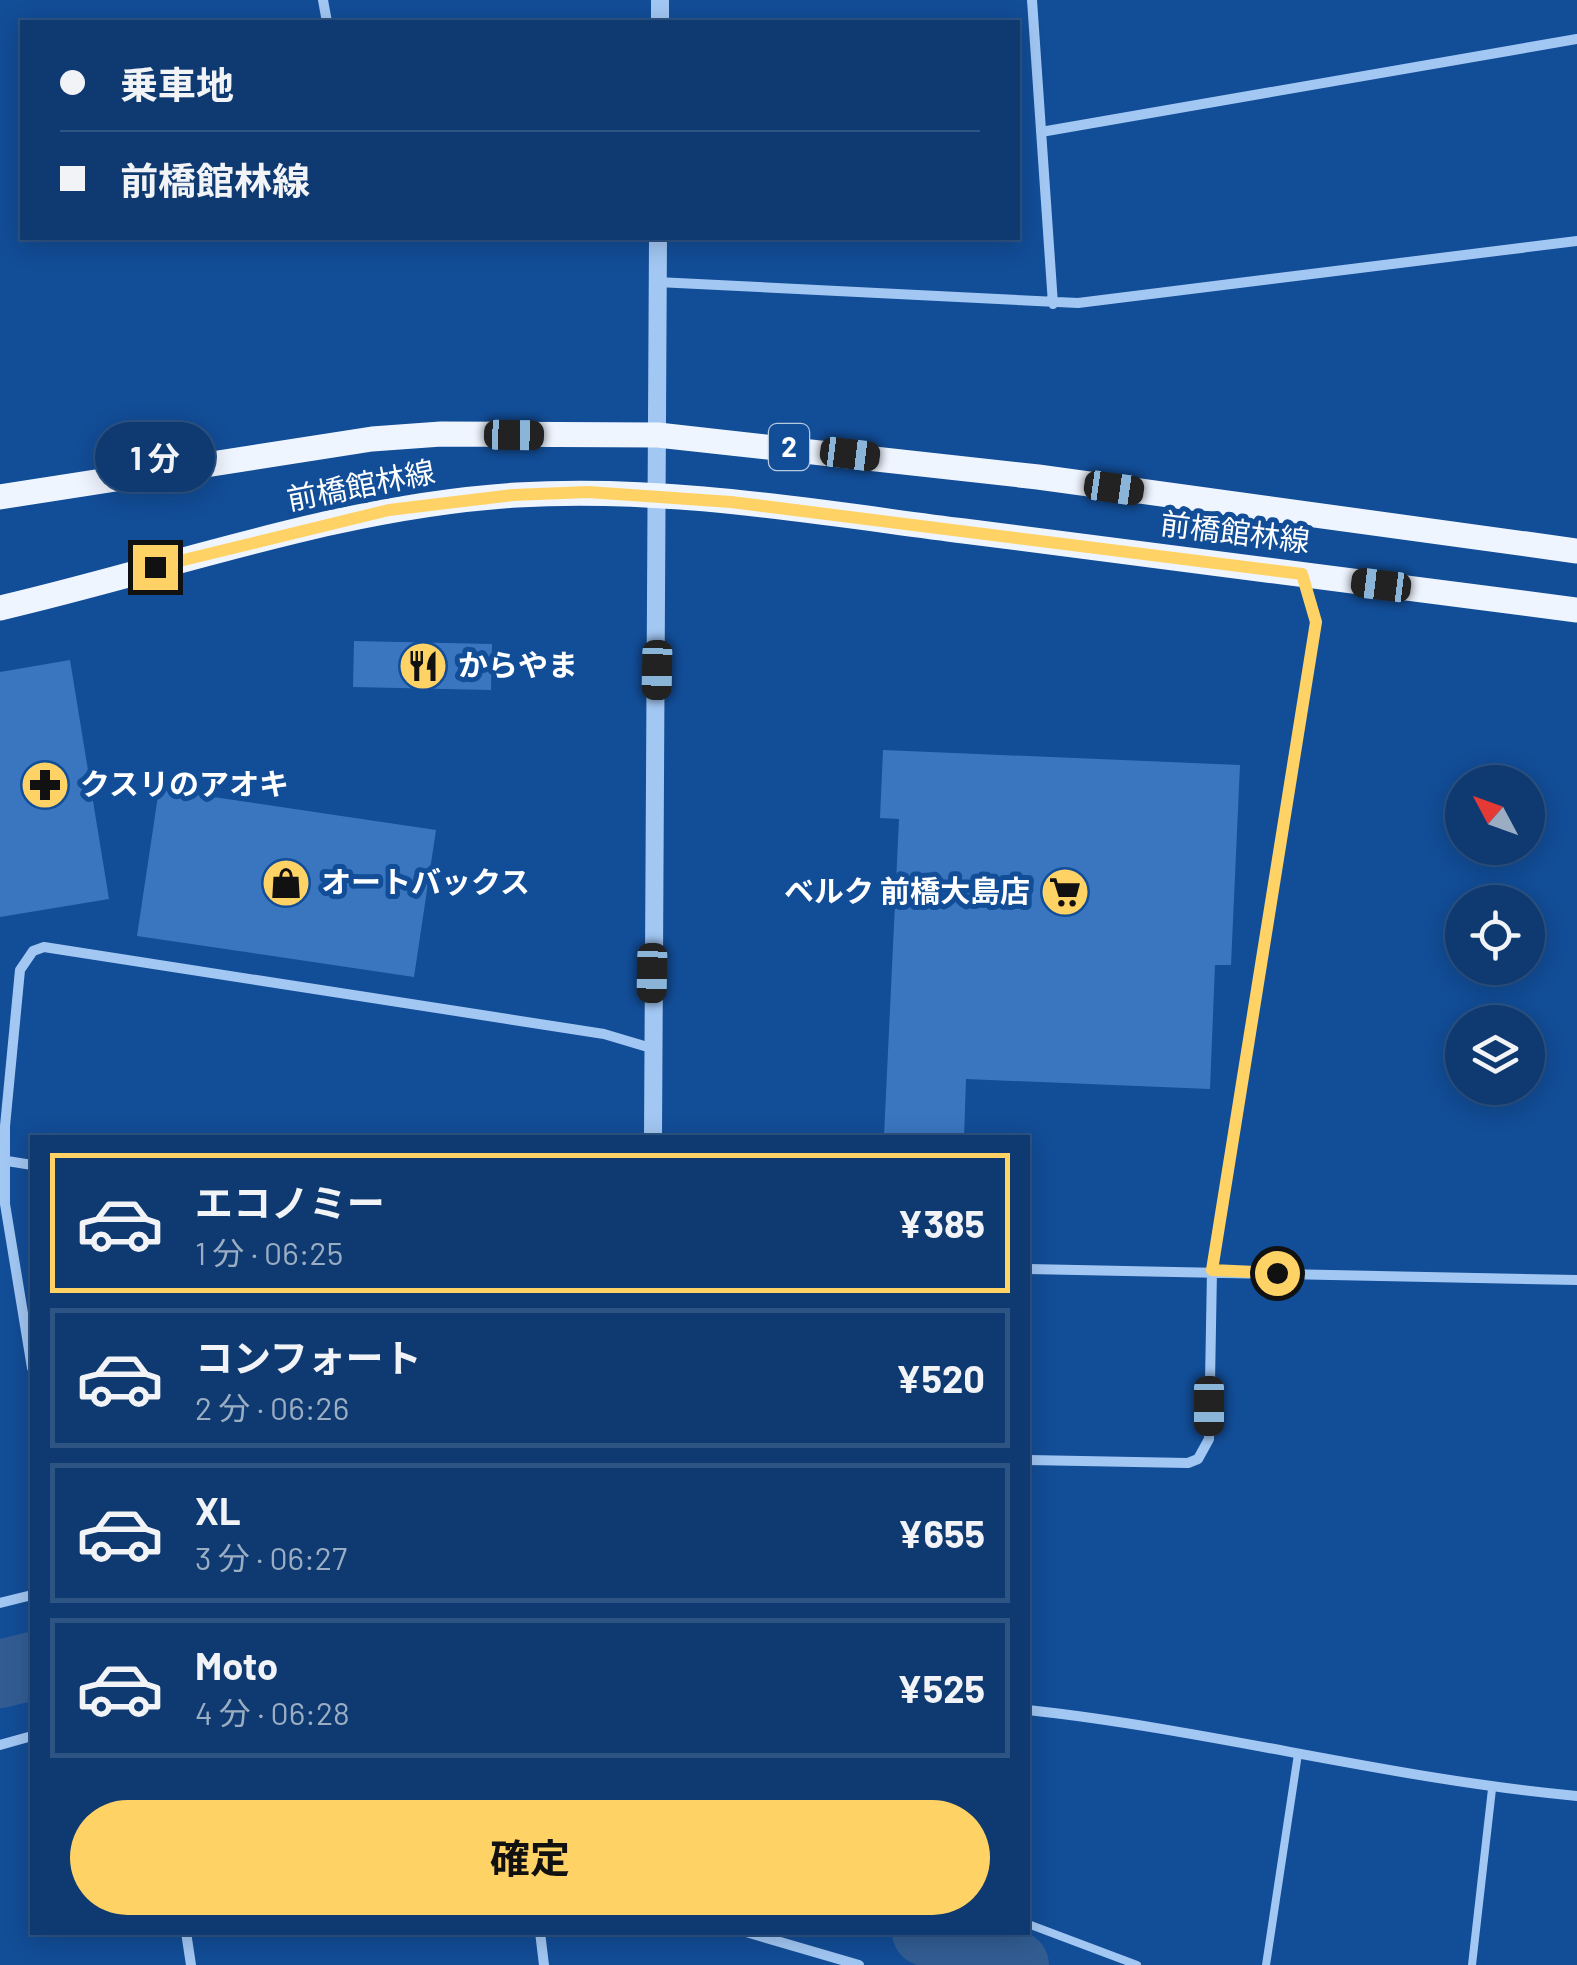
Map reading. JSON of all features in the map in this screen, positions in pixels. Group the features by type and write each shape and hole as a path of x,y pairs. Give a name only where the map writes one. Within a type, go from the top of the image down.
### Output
{"main road":[{"name":"前橋館林線","path":"0,497 372,439 441,434 658,435 1038,477 1577,551"},
{"name":"前橋館林線","path":"0,608 221,548 389,510 513,495 658,494 1577,610"}],"street":[{"path":"1032,0 1052,304"},
{"path":"1042,132 1577,39"},
{"path":"653,1135 658,240"},
{"path":"658,282 1052,304 1577,241"},
{"path":"1030,1460 1177,1463 1198,1459 1209,1438 1212,1270 1316,622 1302,574"},
{"path":"30,1356 5,1204 3,1161 20,970 33,950 44,947 604,1034 651,1048"},
{"path":"3,1161 30,1165"},
{"path":"1030,1268 1577,1280"},
{"path":"0,1603 30,1596"},
{"path":"1030,1710 1150,1724 1492,1788 1577,1796"},
{"path":"0,1745 30,1737"},
{"path":"186,1935 191,1965"},
{"path":"540,1935 544,1965"},
{"path":"756,1935 859,1965"}],"lane":[{"path":"1266,1965 1298,1754"},
{"path":"1472,1965 1492,1788"},
{"path":"1030,1925 1136,1965"}],"building":[{"name":"からやま","path":"354,641 492,644 491,690 353,687"},
{"name":"クスリのアオキ","path":"70,660 109,899 0,917 0,672"},
{"name":"ベルク 前橋大島店","path":"883,750 1240,765 1231,965 1215,965 1210,1089 966,1079 964,1135 884,1135 899,819 880,818"},
{"name":"オートバックス","path":"159,789 436,830 414,977 137,936"}],"waterway":[{"path":"0,1674 30,1666"},
{"path":"934,1935 1015,1965"}],"place":[{"name":"からやま","path":"423,666"},
{"name":"クスリのアオキ","path":"45,785"},
{"name":"オートバックス","path":"286,883"},
{"name":"ベルク 前橋大島店","path":"1065,892"}],"route":[{"path":"155,567 389,510 513,495 588,492 731,502 1302,574 1316,622 1212,1270 1277,1273"}]}
